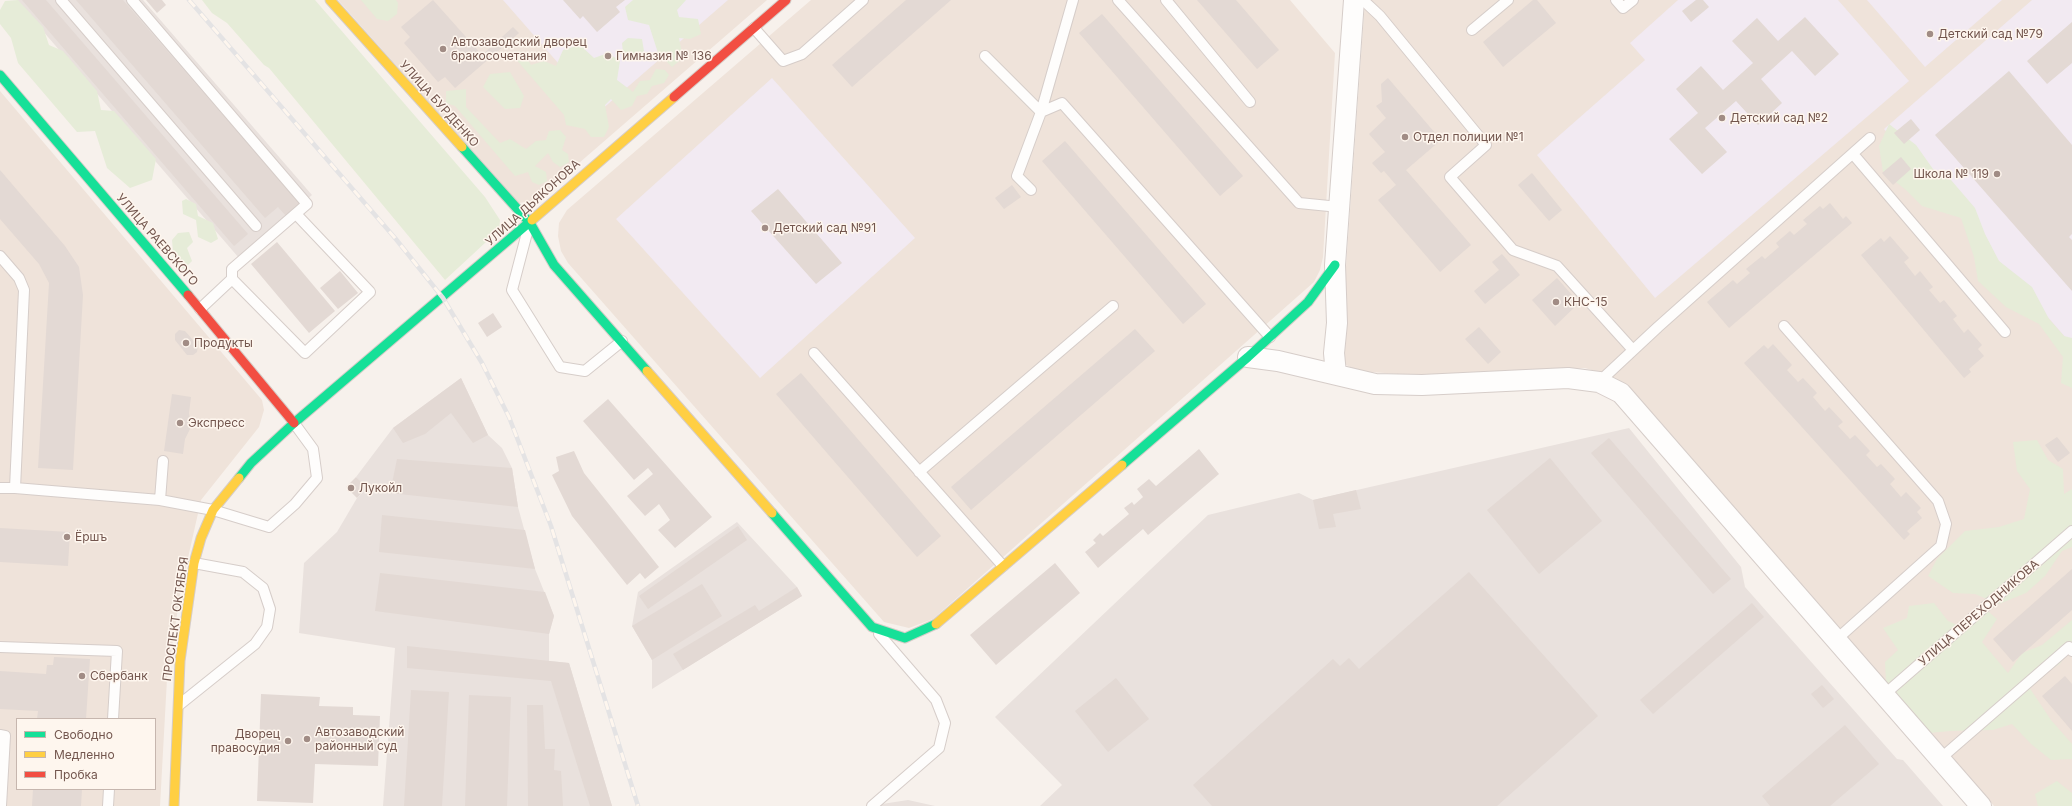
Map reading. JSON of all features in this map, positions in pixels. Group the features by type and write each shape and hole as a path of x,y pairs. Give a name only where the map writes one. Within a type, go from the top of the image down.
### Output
{"street":[{"name":"УЛИЦА БУРДЕНКО","path":"330,0 530,224 554,265 872,627"},
{"name":"УЛИЦА ДЬЯКОНОВА","path":"294,423 530,224 786,0"},
{"path":"1336,374 1334,349 1337,318 1335,265 1354,0"},
{"name":"УЛИЦА РАЕВСКОГО","path":"0,75 200,309 294,423"},
{"path":"872,627 905,638 936,624 1276,332 1308,302 1335,265"},
{"path":"1300,309 1316,307 1330,310 1337,318"},
{"path":"1276,332 1278,345 1283,355 1294,365"},
{"path":"1315,370 1328,365 1334,349"},
{"path":"1248,357 1294,365 1375,384 1422,385 1568,378 1599,382 1621,393 1885,694 1981,806"},
{"name":"ПРОСПЕКТ ОКТЯБРЯ","path":"174,806 180,661 194,563 201,538 213,510 251,463 294,423"}],"lane":[{"path":"61,0 256,226"},
{"path":"132,0 307,204 232,269 232,280 305,353 370,292 296,214"},
{"path":"754,28 784,61 802,54 864,0"},
{"path":"1031,190 1017,176 1041,112 1072,0"},
{"path":"1118,0 1299,202 1339,207"},
{"path":"1166,0 1250,102"},
{"path":"1363,0 1380,16 1486,145 1450,177 1514,250 1557,266 1633,350"},
{"path":"1472,30 1508,0"},
{"path":"1616,0 1623,8 1633,0"},
{"path":"985,56 1041,112"},
{"path":"1041,112 1062,103 1276,332"},
{"path":"1599,382 1870,138"},
{"path":"1853,154 2005,332"},
{"path":"530,224 512,290 560,367 585,371 622,342"},
{"path":"0,256 19,278 24,290 15,488"},
{"path":"200,309 232,280"},
{"path":"919,472 1113,306"},
{"path":"1784,326 1938,500 1946,524 1941,546 1837,639"},
{"path":"814,353 1003,566"},
{"path":"0,488 160,500 213,510 269,527 295,504 317,478 313,449 294,423"},
{"path":"160,500 163,461"},
{"name":"УЛИЦА ПЕРЕХОДНИКОВА","path":"1885,694 2072,531"},
{"path":"177,706 256,644 267,627 270,609 263,588 242,572 194,563"},
{"path":"872,627 936,700 945,723 939,748 872,806"},
{"path":"0,647 117,651 113,718"},
{"path":"1940,759 2069,647 2072,651"},
{"path":"0,735 5,736 1,806"},
{"path":"108,806 109,790"}],"shaded area":[{"path":"16,0 143,0 312,195 239,258"},
{"path":"338,0 767,0 541,196 531,201 519,203"},
{"name":"Гимназия № 136","path":"503,0 728,0 600,111"},
{"path":"811,0 1290,0 1335,53 1323,257 1320,270 1314,282 933,619 909,628 884,622 568,263 561,251 558,236 559,223 567,210"},
{"path":"1365,0 2072,0 2072,806 1994,806 1655,416 1631,392 1611,376 1585,368 1423,376 1359,371 1346,365 1340,351"},
{"name":"Детский сад №2","path":"1678,0 1838,0 1909,81 1655,298 1537,155 1645,60 1630,43"},
{"name":"Детский сад №79","path":"1867,0 2002,0 1925,67"},
{"name":"Школа № 119","path":"2032,0 2072,0 2072,345 1884,129"},
{"name":"Детский сад №91","path":"772,78 915,238 760,378 616,219"},
{"path":"0,91 262,400 264,410 259,427 201,500 181,589 167,679 160,806 0,806"},
{"path":"461,378 488,435 502,448 512,468 518,507 535,569 554,616 549,634 549,661 569,663 612,806 383,806 395,648 299,633 304,563 337,532 357,498 367,488 356,477 393,428"},
{"path":"1629,428 1741,567 1745,587 1897,759 1903,760 1943,806 1040,806 1062,785 995,717 1208,515 1299,493 1313,500"},
{"path":"737,522 797,587 802,596 652,689 652,660 632,626 638,592"},
{"path":"908,800 935,806 880,806 882,804"}],"green space":[{"path":"18,0 43,27 49,45 63,51 97,91 101,110 114,111 156,159 152,180 130,188 107,168 95,131 77,132 18,63 11,38 0,24 0,10 5,1"},
{"path":"202,0 315,0 485,197 500,220 499,230 445,280 269,68 264,65 227,23 212,13"},
{"path":"361,0 396,0 398,3 397,14 388,21 377,19"},
{"path":"633,0 686,0 677,10 679,17 698,19 701,34 690,39 679,38 683,58 672,67 658,53 649,25 628,20 625,7"},
{"path":"628,38 642,39 644,51 635,57 623,53 622,43"},
{"path":"580,45 594,58 608,53 620,61 617,80 633,92 640,81 650,80 656,69 665,70 669,75 664,83 652,86 647,94 637,96 632,106 621,110 611,99 605,105 609,127 604,137 591,137 585,129 566,125 564,115 515,58 516,51 523,52 531,65 544,61 556,66 563,50"},
{"path":"510,72 524,96 520,108 505,109 483,87 490,74"},
{"path":"466,89 466,107 500,143 510,139 526,149 536,141 546,140 549,131 560,130 566,137 562,150 568,154 569,162 560,167 553,162 548,153 535,166 546,172 547,181 539,185 532,182 528,172 515,176 455,106 446,103 446,91"},
{"path":"1889,124 1916,145 1933,169 1951,180 1975,208 1985,234 1999,261 2032,287 2049,319 2064,336 2072,338 2072,388 2061,383 2063,357 2039,324 2006,307 1978,281 1974,257 1961,218 1922,206 1906,190 1883,172 1879,146"},
{"path":"186,199 196,204 198,216 213,223 218,239 211,243 198,237 196,220 183,214 182,201"},
{"path":"189,232 193,242 187,248 192,261 184,269 174,262 172,240 178,233"},
{"path":"2037,440 2048,460 2063,469 2064,494 2072,489 2072,547 2062,551 2045,576 2026,593 1999,604 1975,594 1953,593 1928,576 1937,559 1965,531 1999,527 2024,519 2030,489 2017,471 2013,442"},
{"path":"1934,603 1948,621 1962,627 1984,608 1997,619 1982,642 2008,673 2022,653 2042,645 2072,620 2072,644 2060,664 2027,684 2051,720 2072,744 2072,759 2051,760 2031,744 2012,724 1993,730 1950,731 1919,734 1886,682 1885,662 1898,650 1883,628 1907,618 1909,606"},
{"path":"2057,781 2072,793 2072,806 2038,806 2035,794"}],"building":[{"path":"22,0 46,0 248,234 234,246"},
{"path":"76,0 123,0 300,204 286,216 278,207 265,218"},
{"path":"146,0 162,0 166,5 157,13"},
{"name":"Автозаводский дворец бракосочетания","path":"433,0 482,55 513,27 519,33 455,88 445,77 438,82 404,43 410,37 401,27"},
{"path":"563,0 625,0 616,7 620,12 597,32 583,16 580,19"},
{"path":"906,0 951,0 852,87 832,65"},
{"path":"1197,0 1236,0 1279,50 1257,69"},
{"path":"1533,0 1537,0 1556,23 1503,67 1483,42"},
{"path":"1696,0 1703,0 1709,7 1691,22 1682,11"},
{"path":"1102,14 1243,176 1220,196 1079,33"},
{"path":"1805,17 1839,54 1815,76 1792,51 1761,79 1782,103 1758,125 1736,101 1705,128 1727,152 1702,174 1669,139 1698,113 1676,89 1701,66 1723,90 1753,63 1732,41 1757,18 1778,41"},
{"path":"2072,22 2072,63 2047,84 2027,61"},
{"path":"2009,71 2072,145 2072,234 2069,237 2072,240 2072,291 1935,135"},
{"path":"1388,78 1441,140 1406,170 1471,245 1440,272 1378,200 1396,185 1384,171 1381,173 1372,163 1385,152 1369,134 1386,118 1376,106 1382,102 1381,84"},
{"path":"1911,119 1920,130 1904,144 1894,133"},
{"path":"1065,141 1206,304 1183,324 1042,161"},
{"path":"1901,157 1911,169 1893,185 1882,173"},
{"path":"0,170 65,246 79,267 83,295 73,470 38,468 49,283 39,264 0,219"},
{"path":"1532,173 1562,210 1549,221 1518,185"},
{"path":"1012,185 1021,197 1004,209 995,198"},
{"path":"778,189 842,263 816,284 751,211"},
{"path":"1830,203 1843,219 1846,216 1852,223 1729,328 1707,302 1733,280 1737,284 1750,273 1746,269 1762,256 1765,259 1779,247 1776,243 1790,231 1794,235 1807,224 1803,220 1820,206 1823,209"},
{"path":"1890,236 1909,258 1904,262 1915,276 1920,271 1933,287 1929,290 1940,303 1944,300 1957,316 1953,319 1964,333 1968,329 1982,345 1978,349 1984,356 1969,369 1971,372 1964,378 1861,255 1881,238 1884,242"},
{"path":"277,242 335,311 309,333 251,264"},
{"path":"1502,254 1520,275 1485,304 1474,291 1499,270 1492,262"},
{"path":"340,271 358,293 338,309 320,288"},
{"name":"КНС-15","path":"1557,278 1579,303 1555,326 1532,300"},
{"path":"493,313 502,327 487,337 478,323"},
{"path":"1479,327 1501,352 1488,364 1465,339"},
{"path":"1135,329 1155,351 971,510 951,487"},
{"name":"Продукты","path":"179,330 185,331 198,346 197,352 193,355 187,355 175,340 175,334"},
{"path":"1773,344 1792,365 1787,370 1798,382 1803,378 1817,393 1813,397 1825,411 1829,407 1843,422 1838,426 1850,439 1855,435 1870,451 1866,455 1877,467 1881,464 1895,479 1890,484 1901,497 1906,492 1921,508 1917,512 1922,518 1907,531 1910,534 1904,540 1744,363 1764,345 1768,349"},
{"path":"801,373 941,536 917,557 776,394"},
{"path":"461,378 488,435 473,443 451,413 425,434 403,443 393,428"},
{"name":"Экспресс","path":"172,394 191,397 189,413 191,427 185,439 183,454 164,451"},
{"path":"608,399 712,517 675,548 658,530 670,520 659,504 645,516 627,496 653,474 648,468 634,480 583,421"},
{"path":"2057,437 2070,453 2058,462 2045,445"},
{"path":"1609,438 1731,579 1713,594 1591,453"},
{"path":"1199,449 1219,474 1148,535 1143,529 1098,568 1085,552 1096,543 1093,540 1100,533 1103,536 1129,514 1124,508 1132,502 1134,505 1143,497 1137,489 1149,479 1156,486"},
{"path":"574,451 584,473 659,567 645,579 640,573 627,585 572,516 552,475 559,471 556,457"},
{"path":"1550,458 1602,521 1539,574 1487,510"},
{"path":"397,459 512,468 518,507 390,493"},
{"path":"356,477 367,487 357,498 346,487"},
{"path":"1356,490 1361,509 1333,514 1336,527 1319,529 1313,500"},
{"path":"382,515 525,530 535,569 379,552"},
{"path":"738,526 747,540 648,609 639,596"},
{"path":"0,528 70,532 68,566 0,562"},
{"path":"1055,563 1080,593 996,665 970,635"},
{"path":"2072,569 2072,610 2013,662 1993,639"},
{"path":"1469,572 1598,716 1497,806 1212,806 1193,785 1333,659 1340,666 1349,658 1359,669"},
{"path":"380,573 545,592 554,616 549,634 375,611"},
{"path":"702,584 722,616 652,660 632,626"},
{"path":"797,587 802,596 683,670 673,654 755,605 759,611"},
{"path":"1752,603 1764,617 1653,714 1640,700"},
{"path":"407,646 569,663 612,806 590,806 551,681 407,668"},
{"path":"54,657 90,659 86,718 37,718 38,711 0,709 0,671 46,674 47,665 53,665"},
{"path":"2065,676 2072,684 2072,731 2042,696"},
{"path":"1116,678 1149,719 1108,752 1075,711"},
{"path":"1822,685 1834,699 1823,708 1811,694"},
{"path":"411,690 449,692 442,806 404,806"},
{"path":"261,694 320,697 319,706 353,707 353,715 380,716 378,766 315,764 313,803 257,801"},
{"path":"469,695 511,697 507,806 465,806"},
{"path":"527,705 543,705 545,749 555,749 554,770 561,771 563,806 528,806"},
{"path":"1845,725 1879,764 1830,806 1770,806 1762,796"},
{"path":"33,790 82,790 81,806 32,806"}],"railway":[{"path":"189,0 395,238 443,298 482,363 509,417 551,526 638,806"}],"traffic: fast":[{"path":"0,75 188,295"},
{"path":"462,147 530,223 554,265 647,371"},
{"path":"239,478 251,463 294,423 532,220"},
{"path":"1122,465 1248,357 1308,302 1335,265"},
{"path":"772,513 872,627 905,638 936,624"}],"traffic: slow":[{"path":"330,0 462,147"},
{"path":"532,220 674,97"},
{"path":"647,371 772,513"},
{"path":"936,624 1122,465"},
{"path":"174,806 180,661 194,563 201,538 213,510 239,478"}],"traffic: jam":[{"path":"674,97 786,0"},
{"path":"188,295 294,423"}],"place":[{"name":"Детский сад №79","path":"1930,34"},
{"name":"Автозаводский дворец бракосочетания","path":"443,49"},
{"name":"Гимназия № 136","path":"608,56"},
{"name":"Детский сад №2","path":"1722,118"},
{"name":"Отдел полиции №1","path":"1405,137"},
{"name":"Школа № 119","path":"1997,174"},
{"name":"Детский сад №91","path":"765,228"},
{"name":"КНС-15","path":"1556,302"},
{"name":"Продукты","path":"186,343"},
{"name":"Экспресс","path":"180,423"},
{"name":"Лукойл","path":"351,488"},
{"name":"Ёршъ","path":"67,537"},
{"name":"Сбербанк","path":"82,676"},
{"name":"Автозаводский районный суд","path":"307,739"},
{"name":"Дворец правосудия","path":"288,741"}]}
